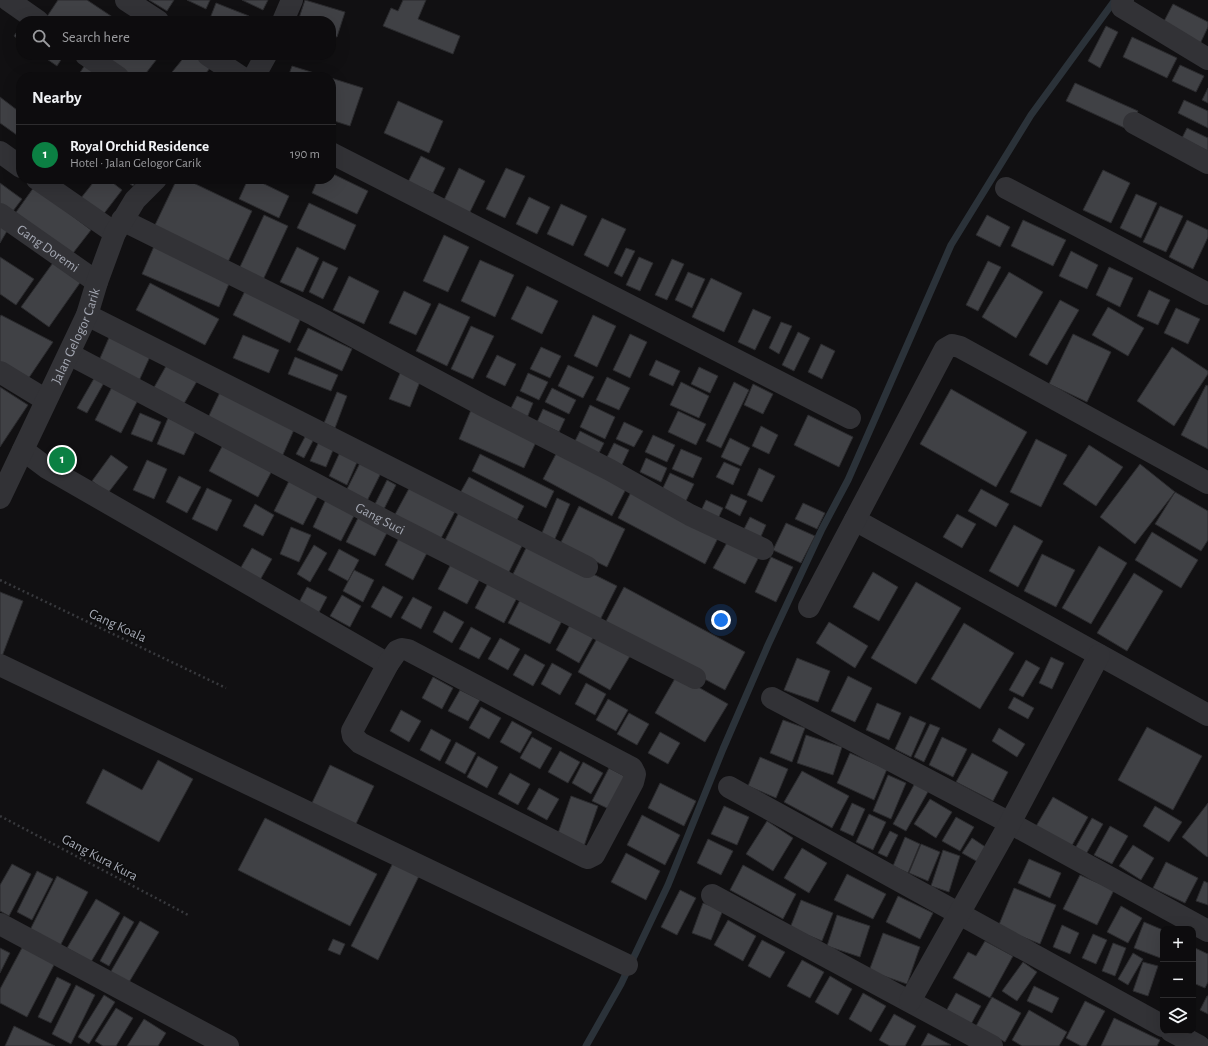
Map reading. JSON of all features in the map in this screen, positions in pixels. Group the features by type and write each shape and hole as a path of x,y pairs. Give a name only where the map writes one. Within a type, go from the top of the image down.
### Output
{"street":[{"path":"8,0 31,16"},
{"path":"126,0 150,16"},
{"path":"285,16 292,0"},
{"path":"1123,0 1122,7 1208,59"},
{"path":"93,60 111,72"},
{"path":"216,60 234,72"},
{"path":"257,72 263,60"},
{"path":"1134,123 1208,163"},
{"path":"0,152 16,163"},
{"path":"336,156 850,418"},
{"path":"46,184 119,227 314,315 484,406 610,470 690,515 763,549"},
{"name":"Jalan Gelogor Carik","path":"0,498 88,315 96,282 119,227 135,200 151,184"},
{"path":"1006,188 1208,294"},
{"name":"Gang Doremi","path":"0,214 96,282"},
{"path":"88,315 587,567"},
{"path":"809,607 945,349 952,346 960,347 1208,483"},
{"name":"Gang Suci","path":"69,354 397,527 695,678"},
{"path":"0,372 46,400"},
{"path":"23,450 47,468 388,664"},
{"path":"855,520 1208,715"},
{"path":"397,650 408,650 632,768 634,774 633,782 594,855 588,858 585,857 360,743 353,736 352,731 388,664 397,650"},
{"path":"910,1001 960,915 1099,655"},
{"path":"0,665 627,965"},
{"path":"772,698 1010,823 1208,931"},
{"path":"729,787 1160,1024"},
{"path":"712,895 992,1046"},
{"path":"0,924 228,1046"},
{"path":"1177,1034 1199,1046"}],"path":[{"name":"Gang Koala","path":"0,580 226,688"},
{"name":"Gang Kura Kura","path":"0,816 190,916"}],"building":[{"path":"58,0 87,0 111,16 47,16"},
{"path":"149,0 174,0 167,11"},
{"path":"187,0 210,0 206,9"},
{"path":"242,0 268,0 263,10"},
{"path":"305,0 345,12 337,37 336,16 300,16"},
{"path":"403,0 426,0 418,19 460,36 453,54 383,26 391,8 398,11"},
{"path":"216,3 249,16 211,16"},
{"path":"1173,4 1208,22 1208,27 1199,46 1161,27"},
{"path":"1106,26 1118,32 1100,68 1088,61"},
{"path":"1132,37 1177,58 1167,78 1123,57"},
{"path":"48,60 61,60 57,66"},
{"path":"104,60 156,60 147,72 119,72"},
{"path":"182,60 200,60 210,68 207,72 172,72"},
{"path":"87,62 102,72 80,72"},
{"path":"1180,65 1204,76 1196,92 1172,81"},
{"path":"292,66 311,72 290,72"},
{"path":"336,80 363,88 350,126 336,122"},
{"path":"1075,83 1138,111 1129,130 1066,101"},
{"path":"1208,88 1208,103 1202,100"},
{"path":"0,97 16,109 16,134 0,123"},
{"path":"1184,100 1208,111 1208,128 1178,113"},
{"path":"398,101 443,121 429,153 384,133"},
{"path":"1187,128 1208,138 1208,151 1182,138"},
{"path":"421,156 445,168 433,193 408,182"},
{"path":"459,168 485,181 469,214 443,202"},
{"path":"506,168 525,176 505,218 486,209"},
{"path":"1103,170 1130,183 1111,223 1083,210"},
{"path":"336,175 368,191 357,214 312,193 316,184 336,184"},
{"path":"0,183 22,199 10,215 0,207"},
{"path":"92,184 114,184 122,190 99,220 77,203"},
{"path":"175,184 195,184 252,211 228,262 154,227"},
{"path":"246,184 264,184 289,196 279,218 239,199"},
{"path":"34,187 91,230 70,257 14,215"},
{"path":"1136,194 1157,203 1141,238 1120,228"},
{"path":"529,197 550,207 537,234 516,224"},
{"path":"309,203 356,225 345,250 297,228"},
{"path":"561,204 587,216 573,246 547,234"},
{"path":"1160,206 1183,216 1166,252 1143,242"},
{"path":"264,215 288,226 263,280 239,269"},
{"path":"987,215 1010,227 1000,247 976,235"},
{"path":"602,218 626,229 608,267 584,255"},
{"path":"0,220 10,226 0,243"},
{"path":"1023,220 1066,240 1053,266 1011,246"},
{"path":"1187,220 1208,230 1208,237 1193,269 1169,257"},
{"path":"444,235 469,247 448,292 423,281"},
{"path":"155,244 232,277 219,307 142,274"},
{"path":"297,247 319,258 303,292 280,282"},
{"path":"626,248 635,251 622,277 614,273"},
{"path":"1071,251 1098,265 1087,289 1059,276"},
{"path":"0,257 34,279 16,305 0,294"},
{"path":"639,257 653,263 640,291 626,285"},
{"path":"672,259 684,264 667,300 655,295"},
{"path":"55,260 82,280 49,327 21,307"},
{"path":"480,260 514,275 495,317 461,301"},
{"path":"323,261 338,268 323,299 309,292"},
{"path":"988,261 1001,267 978,311 966,305"},
{"path":"1109,267 1133,278 1120,307 1096,295"},
{"path":"688,272 705,279 692,308 675,300"},
{"path":"1009,272 1043,292 1016,338 982,317"},
{"path":"349,276 379,291 364,324 333,310"},
{"path":"711,278 742,293 724,332 692,317"},
{"path":"150,283 219,319 205,345 136,310"},
{"path":"527,286 558,301 542,334 511,319"},
{"path":"1149,290 1170,300 1158,325 1137,316"},
{"path":"245,291 301,318 290,343 233,315"},
{"path":"404,291 431,304 416,335 389,323"},
{"path":"1060,300 1079,310 1047,365 1029,355"},
{"path":"439,303 470,317 447,366 416,351"},
{"path":"1108,307 1144,328 1128,356 1092,335"},
{"path":"1176,308 1200,319 1188,344 1164,333"},
{"path":"753,309 771,317 755,350 738,342"},
{"path":"1,315 53,342 26,382 0,365"},
{"path":"593,315 616,326 597,367 574,356"},
{"path":"781,322 792,326 779,354 769,348"},
{"path":"471,326 494,336 473,379 451,369"},
{"path":"308,328 352,349 342,371 297,350"},
{"path":"798,332 810,338 794,371 782,365"},
{"path":"111,333 153,350 138,383 97,365"},
{"path":"630,334 647,342 630,378 613,370"},
{"path":"1073,334 1111,352 1087,402 1049,384"},
{"path":"243,335 279,350 269,373 233,358"},
{"path":"821,344 835,351 822,379 808,372"},
{"path":"541,347 561,356 550,378 530,369"},
{"path":"1172,347 1208,371 1208,374 1174,426 1137,401"},
{"path":"497,355 516,364 505,386 486,377"},
{"path":"295,357 338,375 331,391 288,374"},
{"path":"170,359 200,376 182,407 152,391"},
{"path":"656,360 680,371 673,386 649,375"},
{"path":"568,365 594,377 583,398 558,386"},
{"path":"699,367 718,376 710,393 691,384"},
{"path":"401,371 421,379 410,407 389,399"},
{"path":"528,373 548,382 539,400 520,391"},
{"path":"96,375 105,381 87,413 77,408"},
{"path":"607,377 630,388 619,410 596,400"},
{"path":"681,382 709,396 699,418 670,405"},
{"path":"734,382 749,390 721,448 706,441"},
{"path":"114,383 140,396 121,433 95,420"},
{"path":"753,384 773,394 763,414 744,405"},
{"path":"1206,385 1208,386 1208,449 1181,435"},
{"path":"0,387 28,405 0,447"},
{"path":"222,388 297,423 281,459 205,424"},
{"path":"552,388 576,400 569,414 545,402"},
{"path":"951,389 1027,432 996,487 920,444"},
{"path":"337,392 347,396 335,428 324,423"},
{"path":"517,396 533,403 527,418 510,410"},
{"path":"590,405 615,417 605,439 580,427"},
{"path":"543,409 565,419 559,432 537,422"},
{"path":"471,410 537,440 524,468 459,439"},
{"path":"678,411 706,424 696,445 668,432"},
{"path":"140,413 161,422 152,442 131,434"},
{"path":"808,415 853,437 839,467 794,445"},
{"path":"168,418 196,430 184,455 157,444"},
{"path":"624,422 643,431 634,447 616,439"},
{"path":"761,426 778,435 769,454 752,446"},
{"path":"580,431 604,443 595,461 571,449"},
{"path":"307,433 315,437 304,458 296,454"},
{"path":"653,435 675,445 667,462 645,452"},
{"path":"321,437 336,443 326,467 310,461"},
{"path":"730,438 750,448 741,466 721,457"},
{"path":"1036,439 1067,455 1041,507 1010,492"},
{"path":"225,441 274,467 258,497 209,471"},
{"path":"614,443 629,450 621,467 606,459"},
{"path":"1089,445 1123,467 1096,506 1063,484"},
{"path":"681,449 702,458 693,478 672,469"},
{"path":"340,452 358,460 347,485 329,476"},
{"path":"557,452 626,489 612,516 543,479"},
{"path":"480,454 554,491 546,508 472,471"},
{"path":"111,455 128,467 108,493 92,481"},
{"path":"646,458 667,468 661,482 640,472"},
{"path":"147,460 167,469 154,499 133,490"},
{"path":"361,461 382,471 367,501 346,491"},
{"path":"724,462 740,469 733,485 716,477"},
{"path":"1140,464 1175,492 1135,544 1100,517"},
{"path":"759,468 775,476 762,502 747,495"},
{"path":"670,473 694,484 685,503 661,492"},
{"path":"179,476 201,487 187,513 166,502"},
{"path":"469,477 524,506 515,524 459,495"},
{"path":"387,480 396,485 383,511 374,506"},
{"path":"289,481 318,496 303,525 274,511"},
{"path":"413,481 458,506 439,542 393,518"},
{"path":"207,488 232,500 217,531 192,519"},
{"path":"981,489 1009,504 996,527 968,511"},
{"path":"631,492 718,538 705,564 618,518"},
{"path":"1175,492 1208,511 1208,540 1201,551 1155,524"},
{"path":"731,494 747,501 740,516 725,508"},
{"path":"327,497 356,512 341,541 313,527"},
{"path":"557,498 570,504 554,541 541,535"},
{"path":"706,500 723,508 716,523 699,515"},
{"path":"803,503 825,513 817,529 795,519"},
{"path":"255,504 274,515 263,536 243,526"},
{"path":"462,506 526,538 505,580 441,548"},
{"path":"579,506 625,529 607,567 560,544"},
{"path":"361,512 390,527 375,556 346,542"},
{"path":"957,514 976,524 962,548 943,537"},
{"path":"750,517 766,525 759,541 742,533"},
{"path":"786,523 815,536 801,563 773,550"},
{"path":"1014,525 1043,541 1018,587 989,571"},
{"path":"291,527 311,535 299,562 280,554"},
{"path":"1152,532 1198,560 1181,588 1135,560"},
{"path":"400,536 428,551 413,580 385,565"},
{"path":"730,537 761,553 745,584 713,568"},
{"path":"529,542 617,586 597,626 509,582"},
{"path":"314,545 327,553 310,582 297,574"},
{"path":"1099,546 1127,563 1091,624 1062,608"},
{"path":"252,548 272,559 260,580 240,569"},
{"path":"339,549 359,560 348,581 328,570"},
{"path":"1042,554 1075,570 1056,607 1024,591"},
{"path":"771,557 793,567 776,602 755,592"},
{"path":"453,560 482,575 467,604 438,589"},
{"path":"354,570 374,580 363,602 343,591"},
{"path":"873,572 898,587 879,621 853,607"},
{"path":"1134,573 1163,591 1127,651 1097,633"},
{"path":"490,579 519,594 504,623 475,608"},
{"path":"916,582 961,608 916,684 871,658"},
{"path":"383,586 403,597 391,618 371,607"},
{"path":"307,587 327,597 316,618 296,608"},
{"path":"624,587 745,652 725,690 604,625"},
{"path":"0,592 23,601 1,659 0,659"},
{"path":"342,595 361,606 350,627 330,616"},
{"path":"413,597 432,607 421,629 401,618"},
{"path":"521,598 563,619 550,644 508,623"},
{"path":"444,611 464,622 452,643 433,632"},
{"path":"829,622 868,646 855,668 816,643"},
{"path":"571,623 594,636 579,663 556,650"},
{"path":"964,623 1014,653 980,709 931,679"},
{"path":"471,627 491,638 479,659 459,649"},
{"path":"600,633 633,651 610,690 578,672"},
{"path":"500,638 520,649 508,670 488,659"},
{"path":"525,654 545,665 533,686 513,675"},
{"path":"1051,657 1064,663 1052,689 1039,683"},
{"path":"797,658 830,671 818,702 784,690"},
{"path":"1026,660 1040,668 1023,697 1009,690"},
{"path":"552,663 572,674 560,695 541,684"},
{"path":"677,675 728,704 705,742 655,713"},
{"path":"848,676 872,688 855,722 831,711"},
{"path":"433,677 453,688 442,709 422,698"},
{"path":"586,683 606,694 595,715 575,704"},
{"path":"460,690 480,700 468,721 448,711"},
{"path":"1014,697 1034,708 1028,719 1008,708"},
{"path":"608,699 628,710 616,731 596,720"},
{"path":"877,703 901,713 889,740 866,730"},
{"path":"481,707 501,718 489,739 469,728"},
{"path":"401,710 421,721 409,742 390,731"},
{"path":"629,713 649,724 637,745 617,734"},
{"path":"910,716 926,723 911,757 895,749"},
{"path":"783,720 805,728 792,762 770,753"},
{"path":"512,721 532,732 520,753 500,742"},
{"path":"930,724 940,728 924,762 914,757"},
{"path":"1147,727 1202,756 1173,810 1118,780"},
{"path":"999,728 1025,744 1017,757 992,741"},
{"path":"431,729 451,740 440,761 420,750"},
{"path":"660,732 680,743 668,764 648,753"},
{"path":"806,735 842,747 833,775 797,763"},
{"path":"532,737 552,748 540,769 520,758"},
{"path":"942,737 967,749 953,777 929,765"},
{"path":"456,742 476,753 465,774 445,763"},
{"path":"560,751 580,762 568,783 548,772"},
{"path":"850,753 887,769 874,800 837,783"},
{"path":"972,753 1008,772 993,801 956,782"},
{"path":"478,756 498,767 487,788 467,777"},
{"path":"760,757 788,769 776,798 748,786"},
{"path":"158,760 193,779 159,842 86,803 103,769 142,790"},
{"path":"583,762 603,773 591,794 572,783"},
{"path":"330,765 374,786 354,828 310,807"},
{"path":"609,768 628,778 611,810 592,801"},
{"path":"802,771 849,796 832,828 784,802"},
{"path":"510,773 530,784 518,805 498,794"},
{"path":"888,775 906,783 891,819 873,811"},
{"path":"660,783 696,801 684,826 648,808"},
{"path":"915,783 929,790 906,831 893,824"},
{"path":"539,788 559,799 547,820 527,809"},
{"path":"571,796 598,806 583,849 556,839"},
{"path":"1053,797 1088,817 1070,849 1035,828"},
{"path":"930,799 952,812 936,838 914,824"},
{"path":"852,803 865,809 853,836 840,830"},
{"path":"1208,803 1208,856 1207,857 1182,837"},
{"path":"724,806 749,817 737,845 711,834"},
{"path":"1155,806 1182,822 1169,842 1143,826"},
{"path":"869,814 886,822 873,850 856,842"},
{"path":"642,815 680,835 665,865 627,845"},
{"path":"956,817 974,827 960,851 942,841"},
{"path":"265,818 377,874 350,926 238,870"},
{"path":"1092,818 1103,824 1085,856 1074,850"},
{"path":"767,821 793,838 773,871 746,854"},
{"path":"1110,826 1128,836 1112,864 1094,855"},
{"path":"890,831 898,835 887,857 878,853"},
{"path":"905,837 920,844 908,873 893,866"},
{"path":"972,838 987,848 978,862 962,853"},
{"path":"708,839 733,851 721,875 697,863"},
{"path":"921,844 940,852 928,881 909,873"},
{"path":"1133,845 1154,858 1141,880 1119,866"},
{"path":"802,848 827,863 809,893 784,878"},
{"path":"943,850 960,856 949,892 931,886"},
{"path":"626,853 660,871 646,900 611,882"},
{"path":"1029,859 1061,873 1050,898 1018,883"},
{"path":"394,861 420,874 378,960 351,946"},
{"path":"1166,862 1198,878 1185,903 1153,888"},
{"path":"12,864 31,874 9,916 0,911 0,885"},
{"path":"743,865 796,894 783,919 730,890"},
{"path":"37,871 53,879 32,920 17,912"},
{"path":"847,874 886,894 873,919 834,900"},
{"path":"1080,875 1114,890 1097,925 1063,909"},
{"path":"57,876 88,892 60,946 30,930"},
{"path":"1204,881 1208,883 1208,905 1196,901"},
{"path":"1014,888 1056,905 1040,944 998,927"},
{"path":"680,890 696,898 677,935 661,927"},
{"path":"898,896 933,913 920,939 886,922"},
{"path":"96,899 120,913 91,962 67,948"},
{"path":"801,900 833,913 822,941 790,928"},
{"path":"703,903 723,910 711,940 692,933"},
{"path":"1121,906 1142,918 1128,943 1107,932"},
{"path":"837,915 870,926 860,957 827,946"},
{"path":"124,916 134,922 109,966 100,961"},
{"path":"728,920 756,936 743,961 714,945"},
{"path":"140,921 159,932 128,984 110,973"},
{"path":"1144,922 1160,929 1160,958 1134,948"},
{"path":"1062,925 1079,933 1070,954 1053,947"},
{"path":"883,933 920,947 907,984 869,971"},
{"path":"1093,934 1107,940 1096,964 1082,958"},
{"path":"333,939 345,944 340,955 328,950"},
{"path":"762,940 785,952 770,978 748,966"},
{"path":"985,941 1013,956 990,998 953,978 968,952 976,956"},
{"path":"1113,943 1126,948 1115,976 1102,971"},
{"path":"23,946 55,963 27,1017 0,1003 0,989"},
{"path":"0,948 10,953 0,973"},
{"path":"1196,948 1208,954 1208,982 1205,988 1196,984"},
{"path":"1133,953 1143,959 1128,985 1118,979"},
{"path":"802,960 824,972 810,998 787,986"},
{"path":"1023,962 1037,972 1017,1001 1002,991"},
{"path":"1143,962 1158,966 1148,996 1133,991"},
{"path":"830,976 852,989 838,1015 815,1002"},
{"path":"57,977 71,984 51,1023 38,1017"},
{"path":"76,985 95,995 71,1044 52,1034"},
{"path":"1034,986 1059,998 1052,1013 1027,1001"},
{"path":"863,993 886,1006 871,1032 849,1019"},
{"path":"956,993 981,1006 970,1026 945,1013"},
{"path":"104,995 115,1002 89,1044 78,1037"},
{"path":"1208,996 1208,1014 1200,1010"},
{"path":"992,997 1021,1013 1005,1042 976,1026"},
{"path":"1085,1001 1105,1011 1086,1046 1081,1046 1066,1038"},
{"path":"116,1008 133,1018 116,1046 103,1046 95,1041"},
{"path":"1029,1010 1067,1032 1059,1046 1022,1046 1012,1040"},
{"path":"894,1014 916,1026 905,1046 890,1046 879,1040"},
{"path":"1114,1018 1160,1040 1157,1046 1101,1046"},
{"path":"144,1019 166,1033 158,1046 127,1046"},
{"path":"14,1026 55,1046 5,1046"},
{"path":"928,1033 951,1045 921,1046"}],"waterway":[{"path":"586,1046 621,984 668,885 723,749 768,645 822,529 848,480 951,245 1031,115 1115,0"}],"place":[{"name":"Royal Orchid Residence","path":"62,460"}]}
